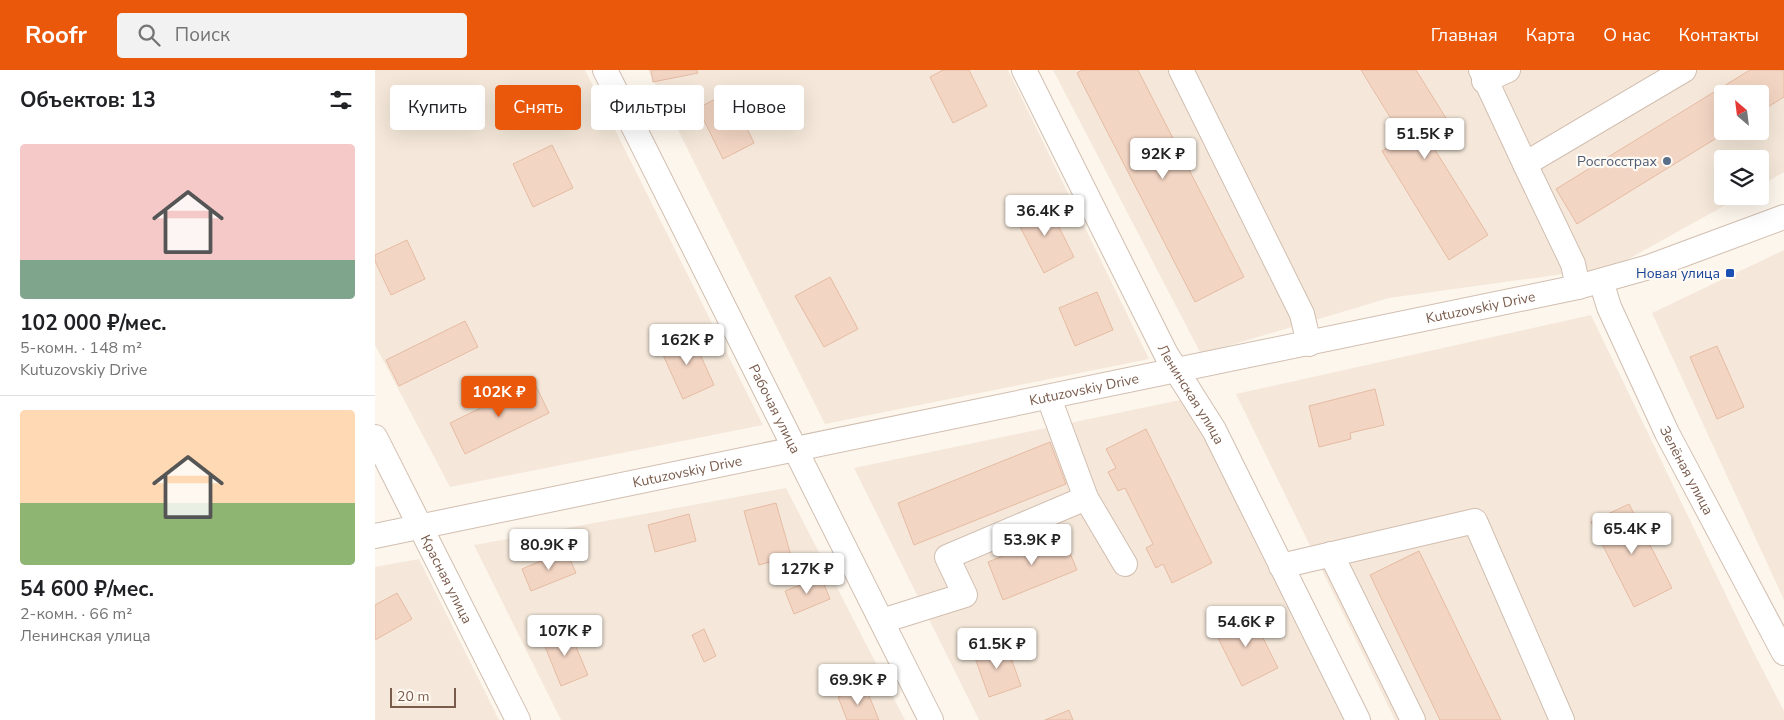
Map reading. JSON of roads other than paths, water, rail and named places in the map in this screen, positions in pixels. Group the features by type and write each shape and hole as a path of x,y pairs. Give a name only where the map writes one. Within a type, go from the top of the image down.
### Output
{"street":[{"name":"Рабочая улица","path":"605,70 931,720"},
{"name":"Ленинская улица","path":"1024,70 1166,354 1214,430 1358,720"},
{"path":"1181,70 1302,314 1309,344"},
{"path":"1508,70 1483,75 1573,264 1578,287"},
{"path":"1525,164 1684,70"},
{"name":"Kutuzovskiy Drive","path":"375,536 1578,287 1685,255 1784,217"},
{"name":"Зелёная улица","path":"1601,281 1609,307 1667,433 1784,653"},
{"path":"1049,398 1086,498 1125,564"},
{"name":"Красная улица","path":"375,437 518,720"},
{"path":"882,621 965,595 947,557 1086,498"},
{"path":"1281,566 1475,521 1562,720"},
{"path":"1331,554 1413,720"}],"place":[{"name":"Росгосстрах","path":"1667,161"},
{"name":"Новая улица","path":"1730,273"}]}
